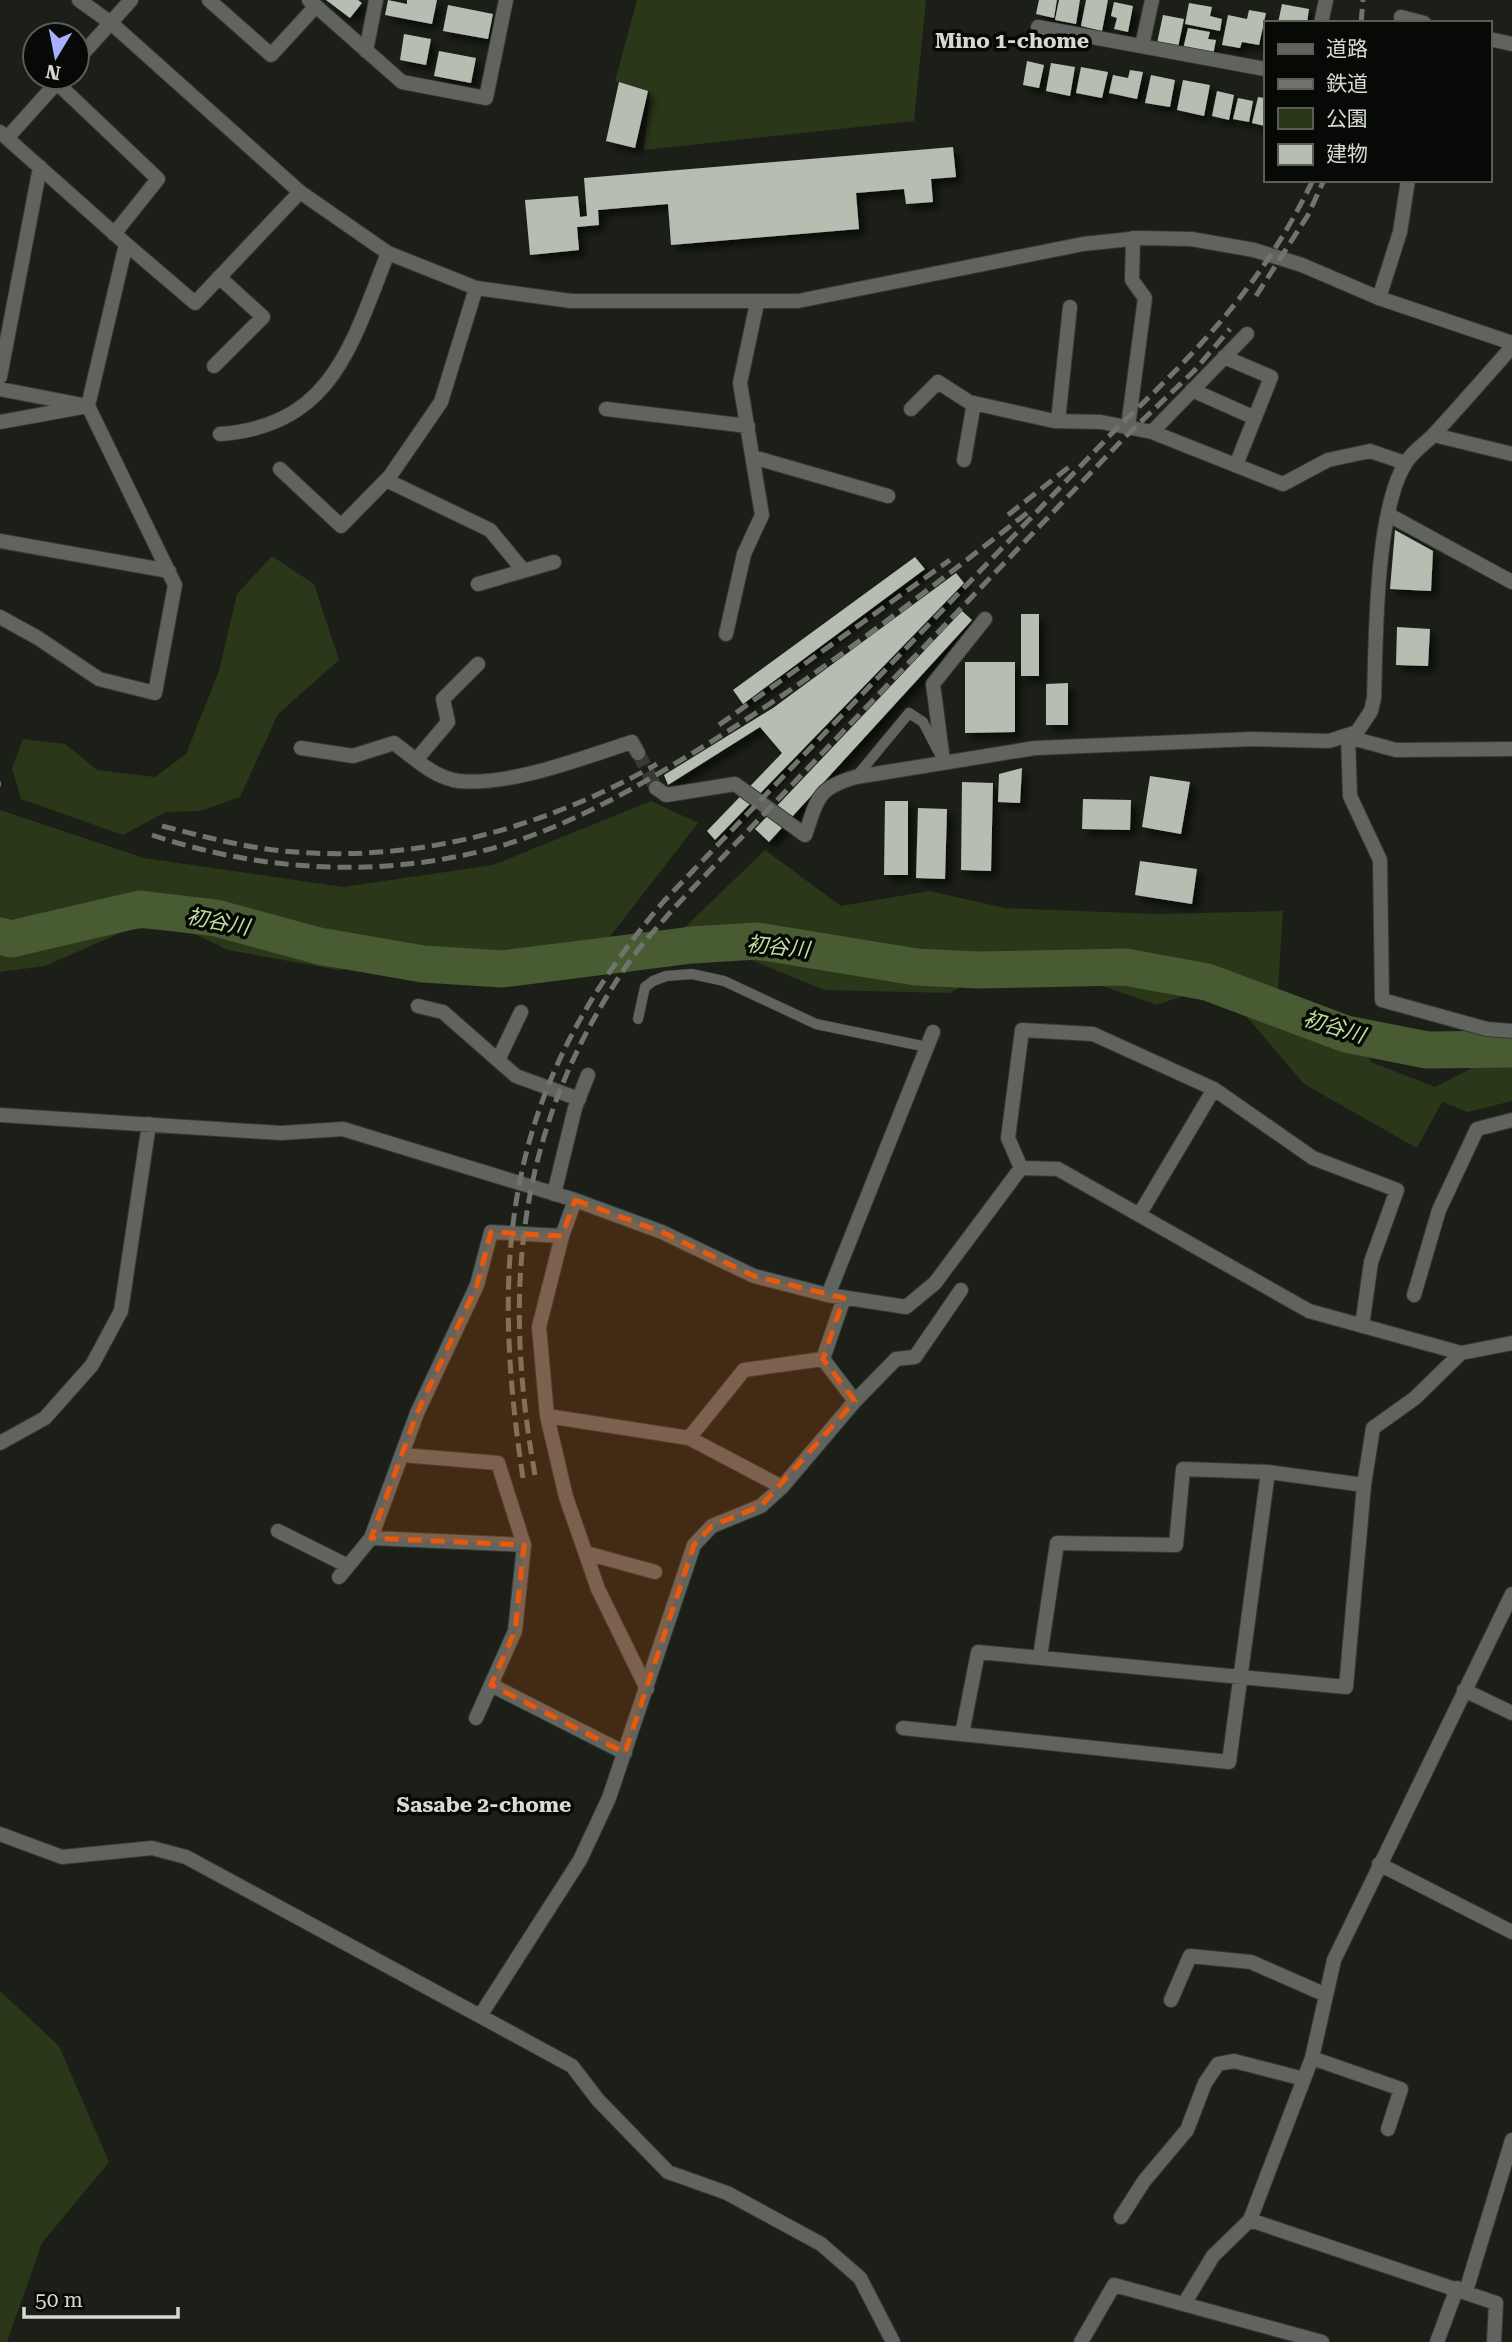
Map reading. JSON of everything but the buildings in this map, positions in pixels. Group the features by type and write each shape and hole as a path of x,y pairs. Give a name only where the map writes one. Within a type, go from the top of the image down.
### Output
{"street":[{"path":"79,0 111,23 300,192 388,253 475,288 571,301 798,301 1083,244 1133,239 1191,239 1254,250 1302,265 1379,298 1512,345 1434,435 1405,463 1395,488 1381,559 1371,711 1366,722 1348,737"},
{"path":"91,45 131,0"},
{"path":"209,0 271,55 312,3 402,82 486,98 506,0"},
{"path":"366,51 376,0"},
{"path":"1142,46 1152,0"},
{"path":"1321,21 1326,0"},
{"path":"1401,17 1416,21"},
{"path":"1038,27 1264,69"},
{"path":"1491,39 1512,44"},
{"path":"48,91 4,134 195,303 300,192"},
{"path":"70,91 158,179 114,234"},
{"path":"0,377 40,167"},
{"path":"1379,298 1400,232 1408,182"},
{"path":"1128,427 1145,298 1132,280 1133,239"},
{"path":"0,617 38,638 99,679 155,693 176,585 88,406 126,244"},
{"path":"220,435 244,433 289,418 324,388 344,359 388,253"},
{"path":"214,366 263,317 219,277"},
{"path":"280,469 341,526 386,480 441,402 475,288"},
{"path":"726,634 744,554 762,515 740,383 757,303"},
{"path":"1058,421 1070,307"},
{"path":"1152,432 1247,334"},
{"path":"1224,357 1271,377 1236,465"},
{"path":"911,409 938,382 974,403 1058,421 1101,422 1152,432 1283,484 1328,460 1370,451 1405,463"},
{"path":"0,389 88,406"},
{"path":"1192,390 1255,418"},
{"path":"964,460 974,403"},
{"path":"0,422 88,406"},
{"path":"606,409 748,426"},
{"path":"1434,435 1512,454"},
{"path":"753,457 888,496"},
{"path":"386,480 490,530 523,570"},
{"path":"1389,515 1512,582"},
{"path":"0,541 169,571"},
{"path":"478,584 554,562"},
{"path":"943,761 933,684 985,619"},
{"path":"416,760 447,722 443,699 478,664"},
{"path":"1348,737 1350,796 1380,860 1381,1000 1487,1029 1512,1031"},
{"path":"656,788 666,795 735,784 805,835 818,798 832,784 943,761 1048,747 1253,739 1329,741 1348,737 1396,750 1512,749"},
{"path":"301,748 353,756 394,743 430,771 458,781 527,775 632,743 638,753"},
{"path":"418,1006 443,1012 516,1076 579,1099"},
{"path":"498,1060 521,1012"},
{"path":"1021,1168 1008,1138 1023,1030 1093,1034 1214,1089 1313,1158 1398,1190 1371,1262 1362,1326"},
{"path":"828,1295 933,1032"},
{"path":"554,1194 588,1075"},
{"path":"1139,1215 1214,1089"},
{"path":"0,1115 281,1133 343,1129 575,1200 662,1232 754,1276 828,1295 906,1307 935,1283 1021,1168"},
{"path":"1414,1296 1439,1210 1477,1129 1512,1120"},
{"path":"0,1443 46,1418 92,1365 121,1311 149,1124"},
{"path":"1021,1168 1058,1169 1309,1311 1461,1353 1512,1343"},
{"path":"575,1200 562,1236 539,1327 547,1416 566,1497 598,1589 647,1689"},
{"path":"278,1531 344,1572 372,1538 417,1413 477,1285 491,1231 562,1236"},
{"path":"480,2016 580,1860 609,1798 694,1545 712,1527 761,1506 782,1487 855,1401 896,1359 915,1357 961,1290"},
{"path":"823,1359 844,1298"},
{"path":"961,1734 978,1652 1346,1687 1364,1485 1373,1428 1415,1398 1461,1353"},
{"path":"823,1359 855,1401"},
{"path":"689,1438 744,1370 823,1359"},
{"path":"547,1416 689,1438 782,1487"},
{"path":"401,1455 498,1463 524,1545 515,1632 476,1718"},
{"path":"1040,1657 1057,1543 1176,1545 1183,1469 1268,1472 1364,1485"},
{"path":"903,1728 1229,1762 1268,1472"},
{"path":"372,1538 524,1545"},
{"path":"586,1553 655,1572"},
{"path":"1184,2304 1213,2256 1250,2220 1312,2057 1334,1960 1512,1594"},
{"path":"491,1685 625,1753"},
{"path":"1464,1690 1512,1713"},
{"path":"0,1834 62,1857 152,1848 186,1857 572,2066 598,2100 668,2172 727,2193 821,2244 859,2278 893,2342"},
{"path":"1379,1864 1512,1931"},
{"path":"1171,2000 1190,1956 1251,1962 1326,1996"},
{"path":"1312,2057 1401,2090 1388,2129"},
{"path":"1121,2217 1144,2181 1187,2130 1205,2083 1218,2064 1234,2061 1304,2079"},
{"path":"1437,2342 1461,2289 1512,2140"},
{"path":"1250,2220 1512,2308"},
{"path":"1081,2342 1114,2286 1322,2342"},
{"path":"1494,2342 1496,2303"}],"lane":[{"path":"856,778 909,713 923,722 943,761"},
{"path":"638,1019 645,987 666,976 692,974 724,981 816,1024 927,1047"}],"highlighted area":[{"path":"575,1200 662,1232 754,1276 844,1298 823,1359 855,1401 761,1506 712,1526 694,1545 625,1753 491,1685 515,1631 524,1545 371,1538 417,1413 477,1285 491,1232 562,1236"}],"green space":[{"path":"637,0 926,0 914,121 644,150 650,92 615,81"},
{"path":"272,556 314,584 339,660 278,714 240,797 200,811 166,812 123,835 21,799 12,768 23,739 65,744 97,770 155,777 186,754 219,671 237,594"},
{"path":"651,801 698,823 605,943 338,970 228,950 187,930 129,929 45,966 0,972 0,810 144,858 343,887 493,865"},
{"path":"765,850 841,906 929,891 1005,908 1157,914 1283,911 1278,989 1352,1024 1371,1062 1435,1087 1476,1066 1512,1064 1512,1101 1468,1112 1442,1102 1417,1148 1304,1084 1246,1016 1191,993 1157,1005 1013,955 950,993 824,990 681,931"},
{"path":"0,1991 59,2046 109,2162 42,2243 7,2342 0,2342"}],"waterway":[{"name":"初谷川","path":"0,936 11,939 140,909 216,918 319,946 423,964 502,969 692,945 757,941 916,967 978,970 1125,967 1207,982 1346,1034 1427,1050 1512,1049"}],"tunnel":[{"path":"638,753 656,788"}],"railway":[{"path":"1361,21 1363,0"},
{"path":"523,1478 513,1394 508,1316 511,1242 522,1172 542,1103 571,1036 612,969 664,901 1117,428 1202,343 1251,284 1273,252 1312,182"},
{"path":"1256,296 1308,215 1323,182"},
{"path":"535,1475 525,1405 520,1337 521,1272 528,1208 542,1145 563,1084 592,1023 629,962 673,909 1125,437 1194,371 1230,329"},
{"path":"1008,515 1074,463"},
{"path":"152,835 189,846 266,862 343,867 382,866 460,856 522,839 609,801 735,727 862,639 1027,513"},
{"path":"719,725 950,560"},
{"path":"162,826 237,844 283,851 332,854 429,846 523,824 569,807 657,764"}],"district":[{"name":"Mino 1-chome","path":"1012,41"},
{"name":"Sasabe 2-chome","path":"484,1805"}]}
